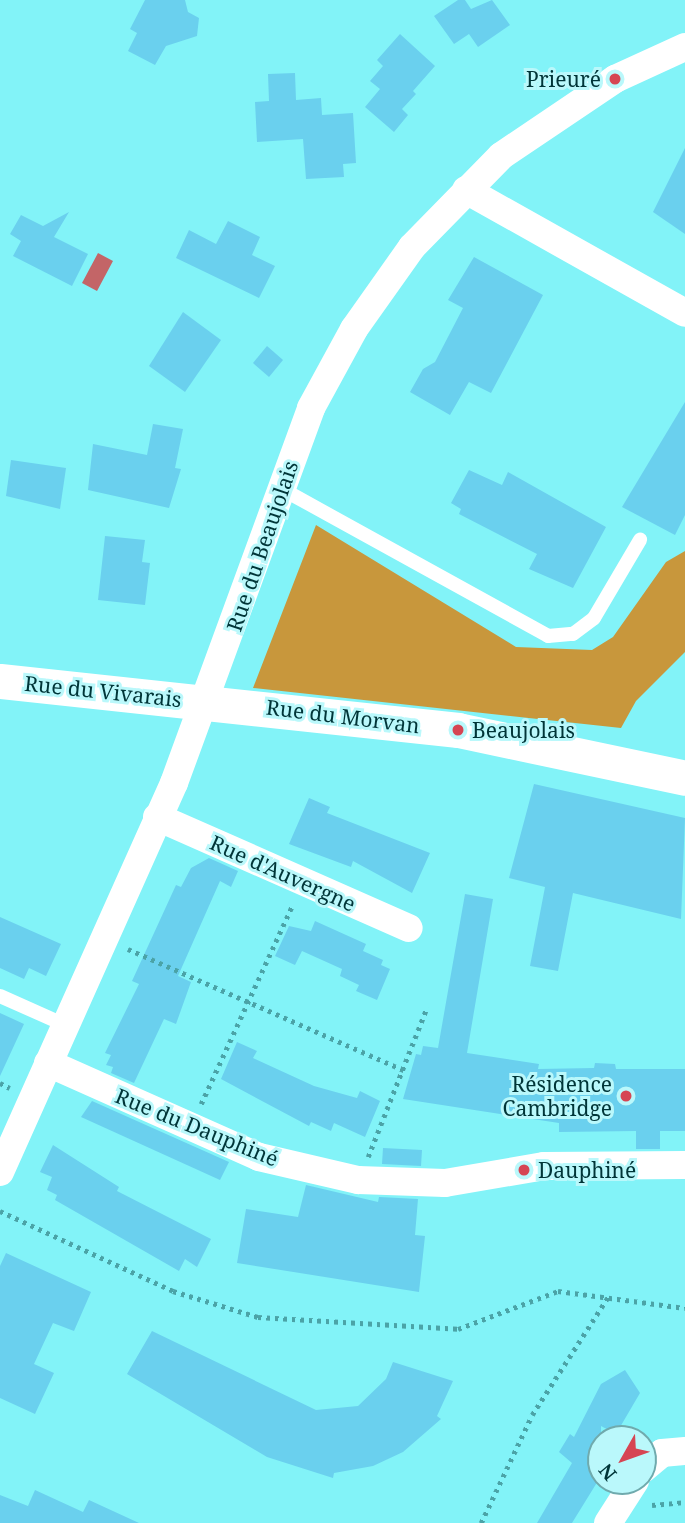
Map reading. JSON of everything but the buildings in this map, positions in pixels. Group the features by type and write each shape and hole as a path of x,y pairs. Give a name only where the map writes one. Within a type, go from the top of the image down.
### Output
{"street":[{"name":"Rue du Beaujolais","path":"0,1172 206,701 311,408 354,329 412,247 501,156 580,100 685,47"},
{"path":"466,190 685,313"},
{"name":"Rue du Vivarais","path":"0,681 206,701"},
{"name":"Rue du Morvan","path":"206,701 458,730 685,778"},
{"name":"Rue d'Auvergne","path":"157,817 409,928"},
{"name":"Rue du Dauphiné","path":"48,1063 259,1157 358,1180 444,1183 544,1166 685,1165"},
{"path":"657,1457 662,1453 685,1451"},
{"path":"608,1523 626,1495"}],"lane":[{"path":"282,489 548,636 573,634 594,618 640,540"},
{"path":"0,996 65,1025"}],"path":[{"path":"190,1127 303,881"},
{"path":"104,938 247,1004 406,1071"},
{"path":"358,1180 406,1071 427,1007"},
{"path":"0,1211 173,1291 258,1317 458,1329 543,1293 608,1297 685,1308"},
{"path":"481,1523 532,1415 608,1297"}],"shaded area":[{"path":"98,253 113,261 97,291 82,283"},
{"path":"316,525 516,647 592,650 613,637 666,562 685,551 685,652 636,701 621,728 253,688"}],"place":[{"name":"Prieuré","path":"615,79"},
{"name":"Beaujolais","path":"458,730"},
{"name":"Résidence Cambridge","path":"626,1096"},
{"name":"Dauphiné","path":"524,1170"}]}
